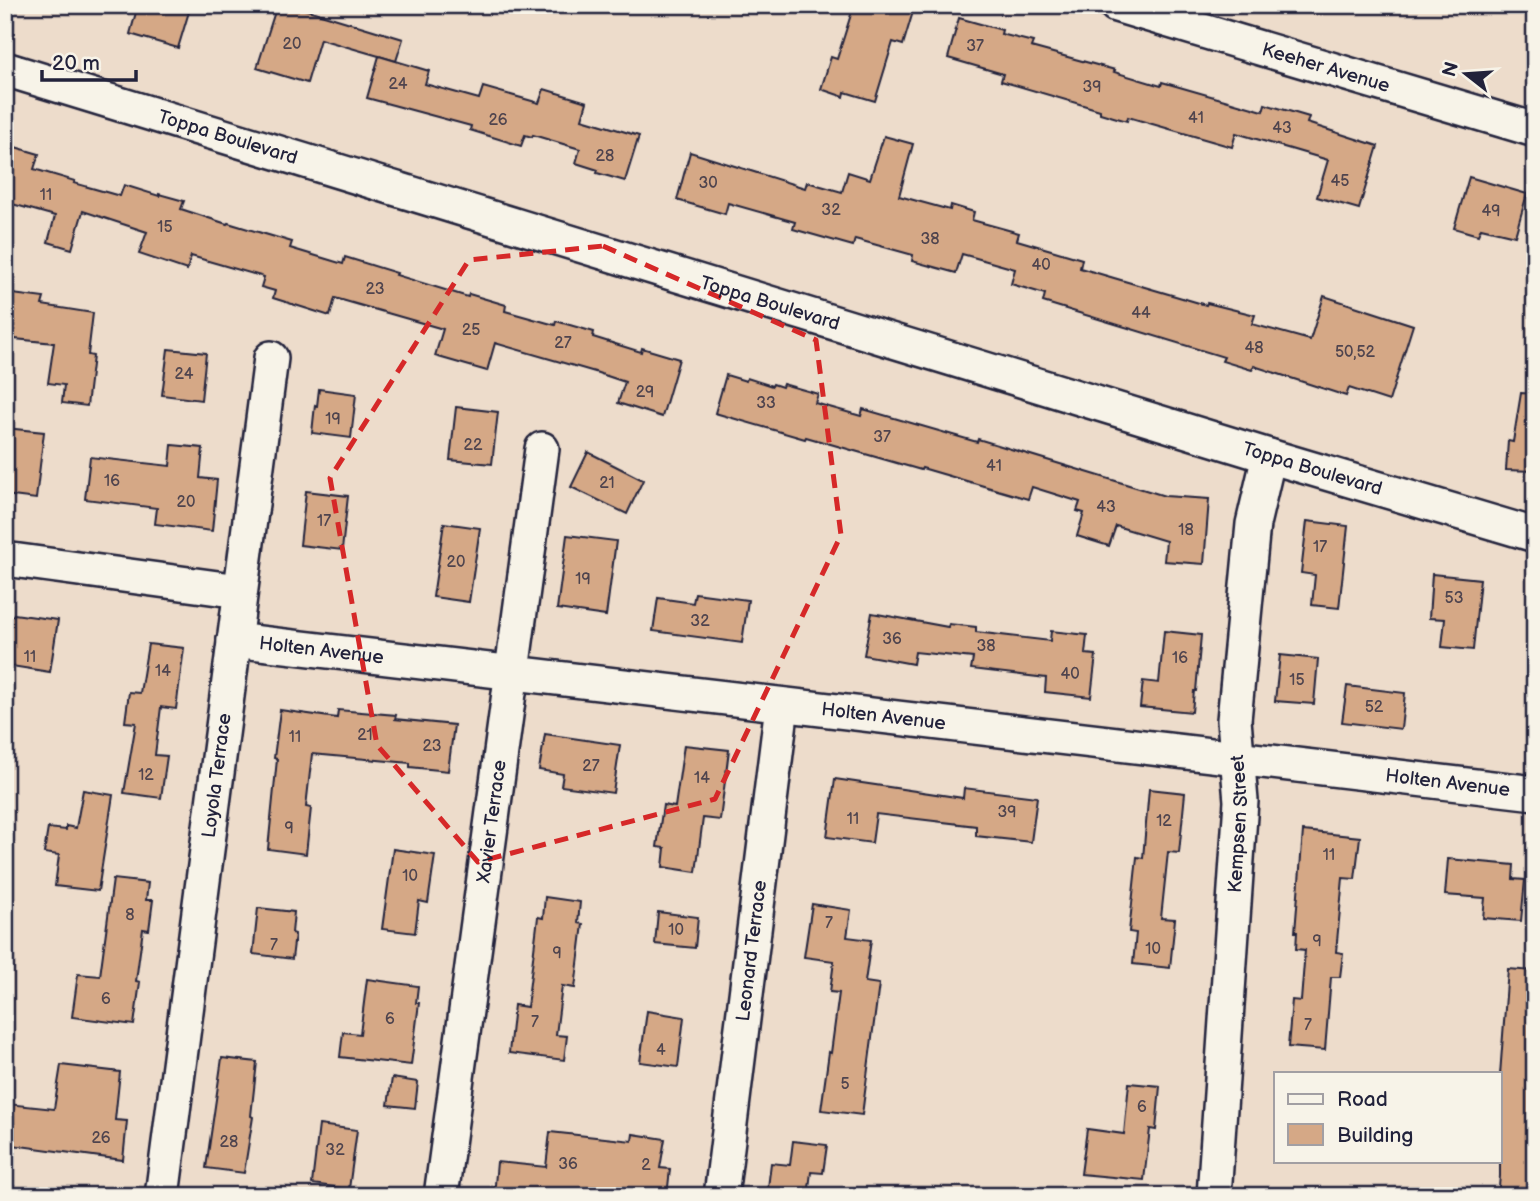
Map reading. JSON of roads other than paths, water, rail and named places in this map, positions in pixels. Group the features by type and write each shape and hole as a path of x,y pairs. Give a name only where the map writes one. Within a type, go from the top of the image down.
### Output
{"street":[{"name":"Keeher Avenue","path":"1115,5 1535,130"},
{"name":"Toppa Boulevard","path":"5,69 1535,535"},
{"name":"Loyola Terrace","path":"162,1196 271,358"},
{"name":"Xavier Terrace","path":"441,1196 541,449"},
{"name":"Kempsen Street","path":"1214,1196 1241,801 1234,720 1253,524 1269,456"},
{"path":"5,559 240,591"},
{"name":"Holten Avenue","path":"234,640 1535,793"},
{"name":"Leonard Terrace","path":"721,1196 782,705"}]}
